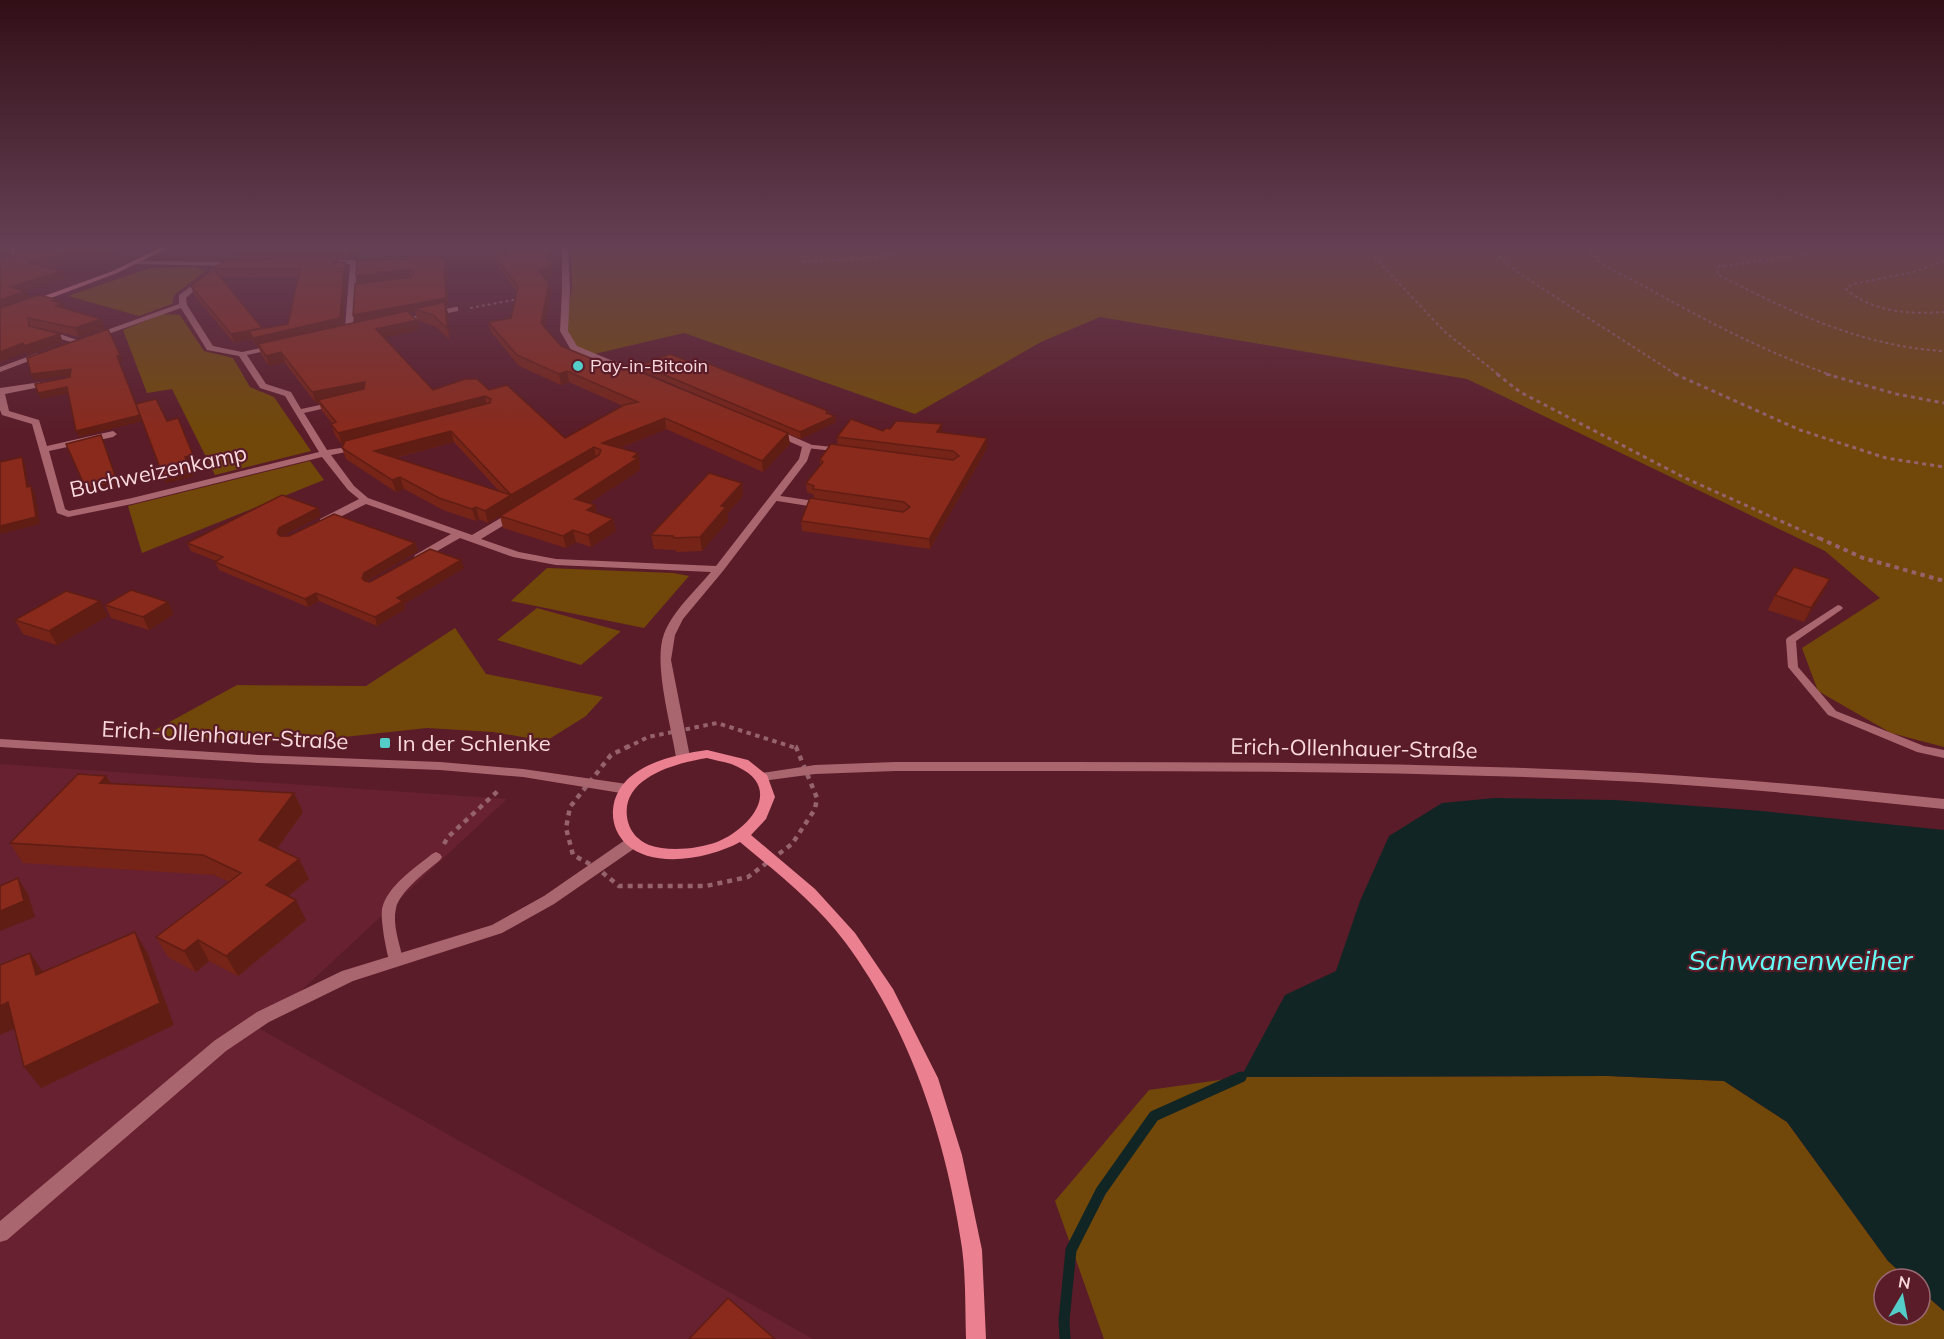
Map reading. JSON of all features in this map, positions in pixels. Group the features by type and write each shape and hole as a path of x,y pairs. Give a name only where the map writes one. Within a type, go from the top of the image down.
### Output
{"main road":[{"path":"707,754 730,757 749,765 762,777 768,791 766,806 758,822 743,836 723,847 698,854 674,855 651,851 633,842 623,830 618,817 620,803 627,789 651,769 683,757 707,754"},
{"path":"743,836 810,893 850,936 887,994 929,1078 953,1155 972,1250 976,1339"}],"street":[{"path":"68,346 179,306"},
{"path":"184,306 210,348 242,354 285,344"},
{"path":"327,334 353,329 353,306"},
{"path":"565,306 564,331 574,348 647,379"},
{"path":"388,322 455,309"},
{"path":"36,330 79,342"},
{"path":"0,370 45,354"},
{"path":"242,354 263,386 288,394 325,454 351,488 365,500 517,555 556,562 719,569"},
{"name":"Buchweizenkamp","path":"57,381 0,392 5,413 36,422 61,511 68,514 132,501 369,444"},
{"path":"299,412 342,401"},
{"path":"683,757 665,660 669,635 678,618 804,459 807,446 763,427"},
{"name":"Buchweizenkamp","path":"44,449 113,434"},
{"path":"316,525 365,500"},
{"path":"472,540 520,510"},
{"path":"410,563 457,535"},
{"name":"Erich-Ollenhauer-Straße","path":"0,743 259,759 440,766 523,773 627,789"},
{"name":"Erich-Ollenhauer-Straße","path":"762,777 804,770 894,766 1382,767 1683,780 1786,787 1944,804"},
{"path":"0,1233 220,1046 262,1017 348,976 497,929 549,900 633,842"}],"lane":[{"path":"807,446 852,452"},
{"path":"774,498 833,507"},
{"path":"1838,608 1791,640 1794,667 1832,714 1921,749 1944,754"},
{"path":"396,960 389,924 389,906 411,879 436,857"}],"path":[{"path":"455,309 480,306"},
{"path":"1421,306 1445,332 1520,392 1685,478 1863,558 1944,581"},
{"path":"1570,306 1677,375 1800,430 1886,458 1944,468"},
{"path":"1680,306 1788,360 1846,382 1902,397 1944,403"},
{"path":"1788,306 1867,341 1897,347 1944,351"},
{"path":"1882,306 1896,311 1944,312"},
{"path":"717,723 796,747 804,770 817,798 815,809 792,844 748,878 706,886 619,886 597,868 573,855 566,828 570,807 611,755 648,737 717,723"},
{"path":"436,857 448,837 485,801 523,773"}],"shaded area":[{"path":"105,306 165,306 139,316"},
{"path":"569,306 1944,306 1944,747 1891,733 1818,691 1802,648 1880,598 1825,551 1467,379 1100,317 1041,342 915,414 684,333 590,355 574,348 564,331"},
{"path":"163,314 180,315 204,351 233,358 250,387 274,397 311,451 215,475 172,389 147,393 123,330"},
{"path":"310,461 324,480 142,553 128,506"},
{"path":"547,568 673,573 689,576 644,628 511,601"},
{"path":"537,608 620,632 581,665 497,640"},
{"path":"455,628 486,674 603,697 586,716 546,741 493,732 427,728 298,742 144,736 237,685 366,686"},
{"path":"0,764 507,799 260,1029 813,1339 0,1339"},
{"path":"1608,1076 1724,1081 1787,1122 1895,1267 1872,1267 1872,1327 1932,1327 1932,1300 1944,1311 1944,1339 1104,1339 1055,1201 1149,1090 1241,1077"}],"water":[{"name":"Schwanenweiher","path":"1495,798 1615,800 1762,811 1944,830 1944,1311 1932,1300 1932,1267 1895,1267 1787,1122 1724,1081 1608,1076 1241,1077 1285,995 1336,971 1360,901 1389,836 1442,803"}],"building":[{"path":"58,306 101,319 75,328 28,318 29,326 60,334 24,346 23,343 0,352 0,308"},
{"path":"208,306 244,306 262,328 231,334"},
{"path":"292,306 341,306 340,318 253,338 249,331 288,324"},
{"path":"354,306 400,306 353,315"},
{"path":"445,306 447,328 433,315 414,309"},
{"path":"514,306 544,306 541,323 561,346 617,369 626,366 788,433 762,461 665,418 602,443 638,453 633,457 638,458 575,499 595,505 587,510 613,519 588,535 573,530 563,536 500,516 599,455 601,450 594,447 485,511 476,507 472,509 439,498 400,477 392,480 342,448 345,441 490,403 491,399 485,396 338,433 331,424 336,422 318,400 364,389 365,382 312,392 281,352 266,356 258,344 407,311 417,320 376,329 433,390 465,379 477,379 489,390 507,385 565,438 624,405 638,402 567,371 559,374 517,355 488,322 511,318","holes":["451,431 511,495 374,451"]},
{"path":"108,329 120,355 117,356 140,415 76,431 67,387 38,393 35,384 70,377 71,369 31,374 27,358"},
{"path":"670,354 703,367 709,364 828,411 826,413 835,416 800,432 641,365"},
{"path":"156,399 167,421 178,418 193,455 185,457 191,469 163,476 136,404"},
{"path":"851,419 883,431 886,428 890,429 896,421 942,424 937,432 987,438 929,539 801,521 810,498 903,512 910,507 904,502 813,489 814,486 806,483 823,462 820,459 831,444 953,460 959,456 953,451 837,437"},
{"path":"101,435 117,481 86,489 66,444"},
{"path":"22,457 27,487 31,486 36,517 0,526 0,462"},
{"path":"709,473 742,483 721,506 726,507 700,537 674,538 673,536 651,535"},
{"path":"282,495 318,508 279,528 277,533 280,536 289,536 334,514 415,543 364,573 362,578 365,581 370,582 430,549 461,560 397,598 403,601 375,617 316,593 305,599 215,562 223,557 187,543"},
{"path":"1794,567 1830,579 1811,608 1775,595"},
{"path":"131,590 168,602 143,617 105,605"},
{"path":"66,591 100,601 49,631 15,620"},
{"path":"78,774 106,776 100,783 294,793 259,840 299,859 266,885 296,900 226,956 198,940 184,951 156,937 241,873 203,855 10,843"},
{"path":"18,878 24,901 0,911 0,886"},
{"path":"135,932 160,1003 24,1067 8,1002 0,1006 0,965 30,953 36,975"},
{"path":"728,1298 775,1339 689,1339"}],"waterway":[{"path":"1065,1339 1064,1320 1071,1250 1101,1191 1154,1116 1241,1077"}],"place":[{"name":"Pay-in-Bitcoin","path":"578,366"},
{"name":"In der Schlenke","path":"385,743"}]}
